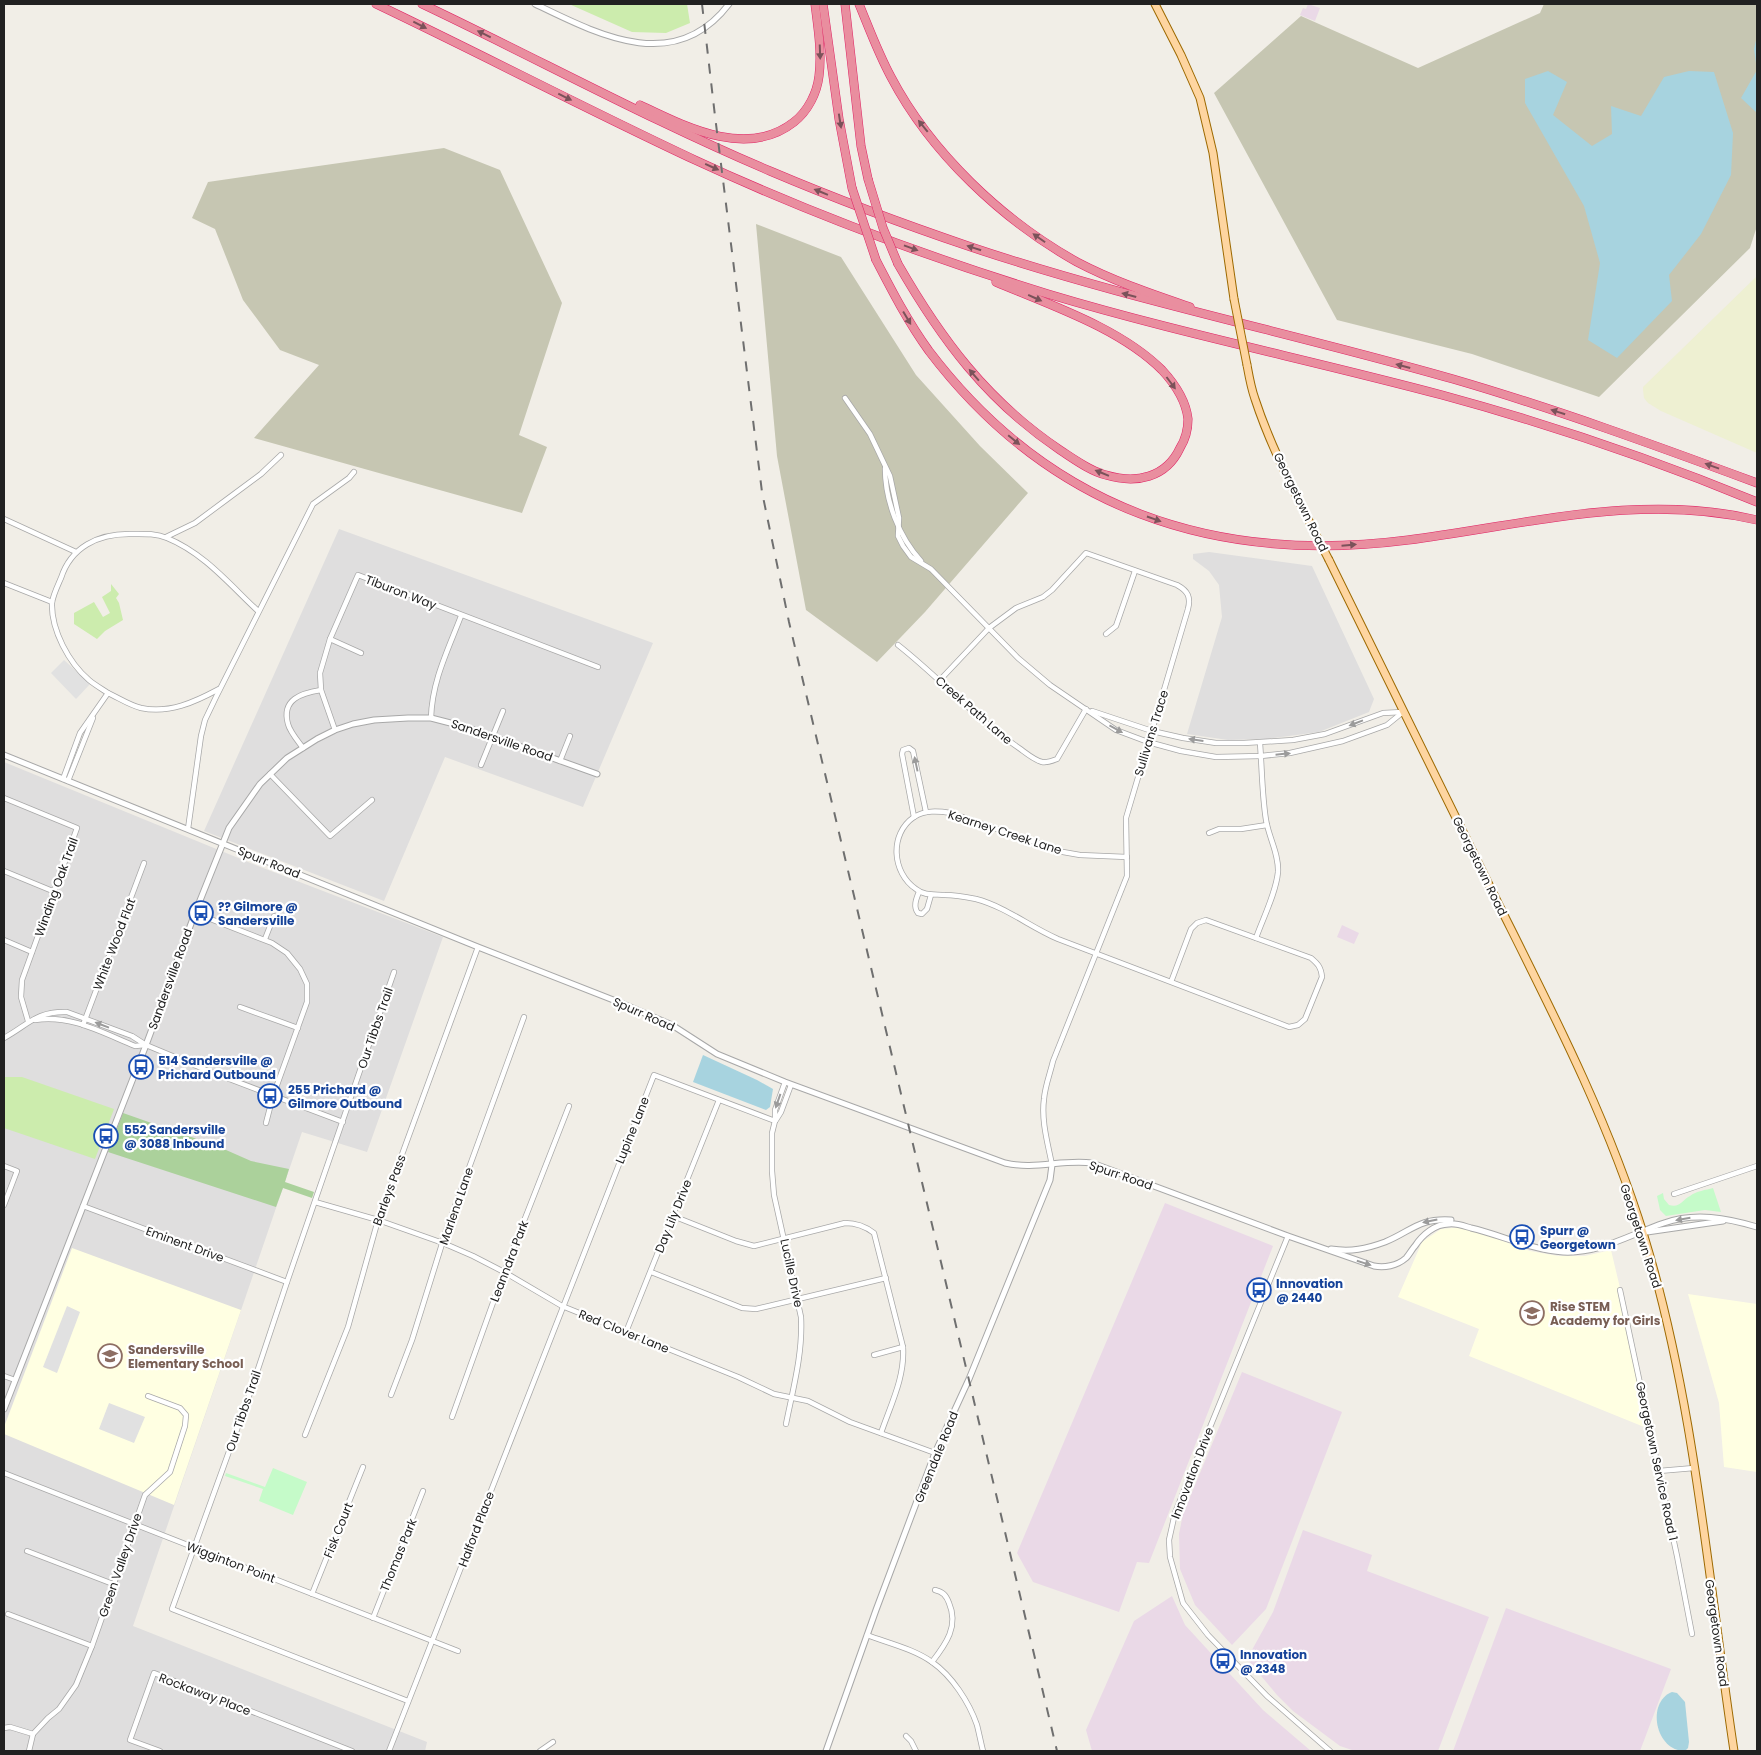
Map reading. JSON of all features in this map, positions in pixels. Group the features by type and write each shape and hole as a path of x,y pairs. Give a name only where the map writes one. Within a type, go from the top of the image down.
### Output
{"highway":[{"path":"376,4 696,160 839,221 958,265 1104,310 1444,396 1540,424 1657,463 1757,502"},
{"path":"422,4 683,125 728,138 746,139 762,138 776,133 800,117 811,102 817,89 820,59 815,4"},
{"path":"823,4 839,119 852,188 876,260 898,302 929,350 958,386 1003,430 1036,457 1094,494 1142,515 1177,527 1235,540 1306,547 1408,540 1520,522 1606,511 1644,509 1705,511 1757,520"},
{"path":"845,4 861,146 868,179 883,228 898,264 935,325 978,380 1037,434 1077,461 1105,475 1130,480 1150,476 1166,468 1177,455 1185,438 1188,420 1183,401 1162,370 1127,342 1104,329 958,265"},
{"path":"859,4 891,78 914,116 975,188 1016,222 1049,245 1106,276 1152,294 1261,329"},
{"path":"504,43 618,101 706,142 827,194 966,245 1090,284 1454,379 1605,426 1757,483"}],"main road":[{"name":"Georgetown Road","path":"1155,4 1200,98 1213,153 1234,299 1254,396 1261,418 1287,478 1523,952 1587,1086 1642,1232 1673,1350 1694,1468 1734,1751"}],"street":[{"path":"535,4 587,28 624,41 644,44 664,43 692,35 712,23 729,4"},
{"path":"846,398 870,434 890,476 899,518 899,528 908,546 1018,658 1050,685 1116,730 1148,742 1181,751 1216,756 1261,756 1290,753 1332,744 1387,725 1403,712"},
{"path":"166,538 195,523 261,474 281,455"},
{"path":"188,829 201,736 206,720 312,504 349,478 354,472"},
{"path":"4,519 76,552"},
{"path":"221,688 196,701 175,708 139,708 108,693 89,679 71,659 56,626 52,602 63,570 76,552 92,542 113,535 156,534 180,544 208,563 258,612"},
{"name":"Sullivans Trace","path":"940,680 989,628 1016,608 1043,597 1052,590 1086,553 1184,589 1188,595 1190,602 1126,818 1127,876 1053,1061 1043,1100 1052,1165"},
{"path":"1106,634 1116,626 1135,571"},
{"name":"Tiburon Way","path":"336,730 321,690 320,673 330,639 358,575 598,667"},
{"path":"4,583 52,602"},
{"path":"431,718 432,699 439,672 462,616"},
{"path":"330,639 361,653"},
{"name":"Creek Path Lane","path":"898,645 940,680 983,721 1042,762 1050,762 1057,759 1086,709"},
{"path":"303,748 288,725 286,710 294,698 306,692 321,690"},
{"path":"66,780 80,733 108,693"},
{"path":"1086,709 1152,731 1183,738 1216,742 1260,743 1293,740 1329,733 1383,713 1403,712"},
{"path":"482,765 503,711"},
{"name":"Sandersville Road","path":"4,1409 223,844 230,828 260,784 288,758 336,730 352,724 383,719 408,718 431,718 448,721 597,774"},
{"path":"1329,733 1332,744"},
{"path":"560,761 570,736"},
{"path":"1256,938 1276,883 1278,872 1274,847 1264,810 1260,743"},
{"path":"926,812 913,751 910,748 906,748 902,754 914,817 902,828 896,847 898,864 905,879 920,892 931,895 965,897 994,905 1042,932 1097,954 1289,1027 1305,1019 1322,977 1318,963 1311,958 1206,920 1197,923 1191,929 1171,982"},
{"name":"Spurr Road","path":"4,755 478,947 622,1003 672,1025 717,1054 791,1085 1006,1163 1019,1166 1076,1162 1092,1163 1318,1248 1381,1267 1393,1265 1406,1258 1423,1236 1438,1226 1447,1223 1477,1229"},
{"path":"270,774 330,836 372,800"},
{"name":"Winding Oak Trail","path":"4,798 77,828 22,980 21,997 28,1021"},
{"name":"Kearney Creek Lane","path":"914,817 926,812 951,813 1062,852 1080,855 1127,857"},
{"path":"1209,833 1219,829 1241,829 1267,825"},
{"name":"White Wood Flat","path":"83,1024 144,863"},
{"path":"4,871 54,892"},
{"path":"920,892 915,904 915,910 918,913 922,914 927,909 931,895"},
{"path":"195,913 265,939 287,953 300,969 306,984 306,1002 273,1096 266,1123"},
{"path":"265,939 274,916"},
{"path":"4,940 32,952"},
{"name":"Barleys Pass","path":"306,1435 348,1326 378,1220 478,947"},
{"name":"Our Tibbs Trail","path":"394,972 286,1282 248,1399 172,1608 408,1701"},
{"path":"240,1007 298,1028"},
{"path":"4,1038 28,1021 44,1014 67,1012 132,1036 211,1072 343,1122"},
{"name":"Marlena Lane","path":"391,1395 412,1340 446,1230 524,1017"},
{"path":"28,1021 62,1019 83,1024 135,1046 146,1044"},
{"name":"Lupine Lane","path":"562,1306 654,1075 775,1121"},
{"name":"Lucille Drive","path":"785,1082 775,1110 772,1133 772,1170 774,1195 801,1317 802,1335 786,1424"},
{"name":"Lucille Drive","path":"775,1121 781,1112 791,1085"},
{"name":"Day Lily Drive","path":"626,1332 719,1100"},
{"name":"Leanndra Park","path":"452,1417 504,1272 570,1106"},
{"name":"Greendale Road","path":"826,1751 935,1453 969,1379 1014,1270 1050,1180 1052,1165"},
{"path":"4,1166 17,1170 4,1205"},
{"path":"1674,1194 1757,1166"},
{"name":"Red Clover Lane","path":"315,1202 378,1220 443,1243 504,1272 562,1306 738,1376 774,1394 808,1401 850,1422 935,1453"},
{"name":"Eminent Drive","path":"83,1206 286,1282"},
{"path":"673,1216 736,1241 754,1246 845,1223 866,1226 874,1233 903,1347 904,1360 902,1374 881,1433"},
{"name":"Spurr Road","path":"1318,1248 1348,1252 1361,1250 1387,1241 1421,1223 1438,1220 1456,1221 1541,1248 1563,1252 1588,1250 1642,1232 1726,1221 1757,1227"},
{"name":"Innovation Drive","path":"1288,1236 1175,1513 1169,1540 1170,1558 1183,1603 1208,1636 1267,1696 1330,1751"},
{"path":"651,1272 742,1308 756,1309 886,1278"},
{"name":"Georgetown Service Road 1","path":"1620,1290 1692,1634"},
{"name":"Halford Place","path":"389,1751 562,1306"},
{"path":"874,1355 903,1347"},
{"path":"4,1376 14,1380"},
{"name":"Green Valley Drive","path":"33,1734 59,1709 72,1691 92,1646 145,1495 170,1472 186,1414 180,1408 148,1396"},
{"name":"Fisk Court","path":"312,1594 363,1467"},
{"path":"1659,1471 1694,1468"},
{"name":"Wigginton Point","path":"4,1472 458,1651"},
{"name":"Thomas Park","path":"373,1618 423,1491"},
{"path":"27,1551 113,1584"},
{"path":"932,1662 945,1645 953,1622 952,1610 946,1596 942,1592 935,1590"},
{"path":"8,1614 92,1646"},
{"path":"867,1636 918,1654 932,1662 954,1683 968,1705 976,1724 983,1751"},
{"name":"Rockaway Place","path":"160,1751 130,1740 154,1673 352,1751"},
{"path":"4,1728 10,1727 33,1734 29,1751"},
{"path":"906,1736 916,1751"},
{"path":"540,1751 553,1742"}],"shaded area":[{"path":"1308,4 1320,8 1315,21 1300,15 1303,8 1306,9"},
{"path":"1544,4 1757,4 1757,226 1750,248 1599,397 1472,354 1337,320 1214,93 1301,16 1418,68 1540,13"},
{"path":"444,148 500,170 562,303 519,435 547,447 522,513 254,438 319,365 280,350 243,300 215,229 192,218 208,182"},
{"path":"756,224 841,257 916,375 980,446 1028,493 925,612 877,662 806,610 777,456"},
{"path":"1757,276 1757,453 1661,411 1648,403 1644,398 1643,387"},
{"path":"339,529 653,643 583,807 445,757 384,901 204,831"},
{"path":"1209,552 1312,566 1374,699 1369,712 1319,732 1267,739 1228,740 1187,734 1222,617 1219,585 1209,571 1193,559 1193,554"},
{"path":"64,660 90,684 76,699 51,673"},
{"path":"4,762 253,864 443,937 367,1152 302,1132 133,1626 427,1742 425,1751 4,1751"},
{"path":"1342,925 1359,933 1354,944 1337,937"},
{"path":"1165,1203 1273,1246 1149,1563 1137,1562 1119,1612 1033,1582 1017,1553"},
{"name":"Rise STEM Academy for Girls","path":"1464,1227 1530,1251 1558,1256 1585,1256 1611,1250 1654,1431 1469,1356 1479,1329 1398,1297 1422,1242 1441,1229"},
{"path":"72,1248 241,1310 174,1505 4,1434 4,1427"},
{"path":"1688,1294 1757,1304 1757,1472 1724,1467 1719,1403"},
{"path":"67,1306 80,1312 57,1373 43,1367"},
{"path":"1242,1372 1342,1412 1266,1609 1232,1645 1195,1605 1180,1569 1179,1534 1183,1514"},
{"path":"109,1403 145,1417 134,1443 99,1429"},
{"path":"1303,1530 1372,1555 1367,1571 1489,1617 1438,1751 1355,1751 1340,1746 1293,1711 1247,1659 1273,1612"},
{"path":"1172,1596 1185,1625 1263,1710 1311,1751 1092,1751 1086,1730 1134,1621"},
{"path":"1506,1608 1671,1669 1640,1751 1453,1751"}],"green space":[{"path":"569,4 687,4 690,23 666,33 632,32"},
{"path":"111,584 119,594 116,598 123,620 105,631 97,639 74,624 74,613 94,602 103,617 110,613 102,597 111,591"},
{"path":"4,1077 22,1077 114,1109 95,1159 4,1128"},
{"path":"123,1113 217,1146 251,1161 289,1169 285,1182 314,1192 312,1198 283,1188 276,1207 108,1152"},
{"path":"1713,1188 1721,1212 1705,1210 1666,1216 1660,1210 1657,1196 1663,1193 1664,1199 1669,1205 1676,1206 1695,1193"},
{"path":"273,1468 307,1482 293,1515 259,1501 263,1489 225,1476 226,1473 265,1487"}],"water":[{"path":"1757,36 1757,70 1754,49"},
{"path":"1757,70 1757,113 1741,98"},
{"path":"1548,71 1567,82 1553,115 1592,146 1612,134 1611,106 1641,116 1664,77 1689,71 1714,72 1733,133 1731,175 1701,234 1669,275 1672,301 1617,358 1588,340 1600,263 1584,206 1525,103 1525,79"},
{"path":"703,1055 773,1089 770,1107 766,1110 693,1082"},
{"path":"1672,1692 1677,1693 1685,1702 1689,1742 1688,1748 1685,1751 1675,1749 1667,1743 1661,1735 1658,1725 1659,1705 1664,1697"}],"railway":[{"path":"702,4 762,492 789,622 1057,1751"}],"place":[{"name":"?? Gilmore @ Sandersville","path":"201,913"},
{"name":"514 Sandersville @ Prichard Outbound","path":"141,1067"},
{"name":"255 Prichard @ Gilmore Outbound","path":"270,1096"},
{"name":"552 Sandersville @ 3088 Inbound","path":"106,1136"},
{"name":"Spurr @ Georgetown","path":"1522,1237"},
{"name":"Innovation @ 2440","path":"1259,1290"},
{"name":"Rise STEM Academy for Girls","path":"1532,1313"},
{"name":"Sandersville Elementary School","path":"110,1356"},
{"name":"Innovation @ 2348","path":"1223,1661"}]}
